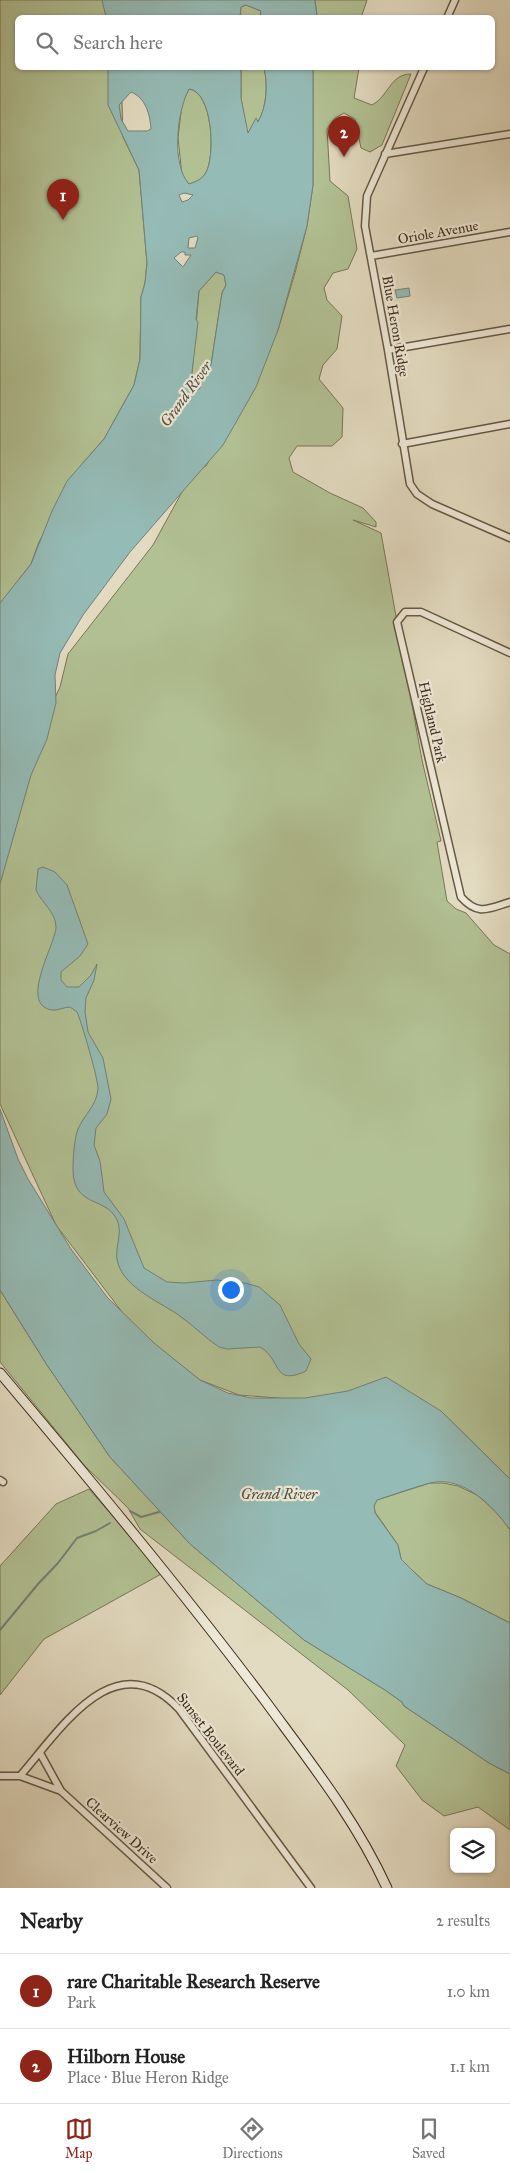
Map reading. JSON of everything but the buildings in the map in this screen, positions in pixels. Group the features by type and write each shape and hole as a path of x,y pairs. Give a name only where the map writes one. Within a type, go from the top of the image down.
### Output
{"main road":[{"path":"0,1373 204,1618 333,1793 369,1851 388,1888"}],"street":[{"path":"448,15 455,0"},
{"name":"Blue Heron Ridge","path":"423,70 367,196 365,206 365,226 388,350 402,444 410,484 417,494 432,504 510,538"},
{"path":"385,154 510,134"},
{"name":"Oriole Avenue","path":"371,256 510,232"},
{"path":"388,350 510,329"},
{"path":"402,444 510,424"},
{"name":"Highland Park","path":"510,653 421,612 405,612 398,622 461,897 469,906 476,910 485,910 510,902"},
{"name":"Sunset Boulevard","path":"20,1776 87,1702 98,1694 112,1686 125,1684 145,1686 159,1691 179,1709 311,1888"},
{"name":"Clearview Drive","path":"40,1753 61,1791 167,1888"},
{"name":"Clearview Drive","path":"0,1776 20,1776 61,1791"}],"green space":[{"path":"0,0 111,0 118,15 15,15 15,70 121,70 123,137 139,170 147,263 145,283 141,297 140,359 134,385 104,439 82,464 39,542 31,564 20,578 0,614"},
{"path":"315,0 367,0 362,15 317,15"},
{"path":"246,5 261,11 260,15 240,15 241,7"},
{"path":"241,70 264,70 265,102 258,122 257,120 247,134 241,98"},
{"path":"313,70 359,70 354,98 372,105 378,101 394,81 404,75 411,74 382,145 370,152 361,148 355,119 344,113 335,118 327,129 330,181 348,196 357,249 348,269 333,273 324,288 327,300 342,316 337,349 323,365 319,379 343,408 342,437 332,446 297,446 289,458 293,472 330,493 363,508 376,522 376,527 353,520 381,533 422,760 441,841 437,842 447,901 456,909 466,913 494,945 510,954 510,1479 441,1411 239,1395 200,1380 144,1341 56,1225 0,1104 0,833 2,812 60,687 68,654 153,545 193,472 206,466 278,330 307,226 313,185"},
{"path":"189,89 197,93 208,113 211,154 205,174 196,182 189,184 182,176 178,138 182,103"},
{"path":"216,272 224,275 226,285 222,293 211,365 200,384 200,388 194,394 192,372 199,291"},
{"path":"0,1290 47,1365 110,1457 190,1544 304,1640 385,1690 402,1702 404,1706 489,1763 510,1774 510,1830 478,1807 444,1816 422,1800 396,1766 405,1745 348,1690 140,1529 128,1508 85,1466 0,1362"},
{"path":"430,1483 458,1486 477,1495 498,1513 510,1530 510,1623 461,1598 427,1584 401,1559 398,1545 375,1512 374,1506 377,1500"},
{"path":"89,1489 163,1573 44,1639 0,1695 0,1566 56,1504"}],"water":[{"path":"102,0 315,0 317,15 260,15 261,11 246,5 241,7 240,15 106,15"},
{"name":"Grand River","path":"108,70 241,70 241,98 248,133 256,118 258,122 265,102 264,70 313,70 313,185 307,226 278,330 256,387 223,445 130,552 83,615 60,653 55,675 56,703 47,739 31,775 0,884 0,603 31,564 52,511 67,481 104,439 134,385 140,359 141,297 145,283 147,263 139,170 108,105","holes":["189,89 197,93 203,101 208,113 211,141 211,155 205,174 196,182 189,184 183,175 178,151 179,123","131,92 144,103 150,118 151,129 147,131 128,131 121,119 119,105","184,193 193,195 188,200 182,202 179,195","197,236 195,248 188,248 189,238","181,252 185,252 185,255 191,255 183,267 174,258","216,272 224,275 226,285 222,293 211,365 200,384 200,388 194,393 192,372 198,322 196,319 199,291"]},
{"path":"409,288 410,296 397,298 395,290"},
{"path":"43,867 55,872 67,885 88,944 80,956 61,972 61,980 67,987 79,987 91,975 97,964 94,980 86,998 85,1012 88,1032 103,1058 111,1099 107,1114 96,1128 94,1145 100,1161 104,1192 124,1219 144,1268 167,1282 184,1283 217,1280 245,1283 259,1287 280,1305 299,1344 311,1359 306,1371 288,1376 282,1374 272,1358 260,1347 227,1349 219,1347 182,1318 141,1292 125,1277 120,1269 117,1259 119,1226 114,1215 78,1190 73,1171 76,1139 78,1129 97,1095 98,1084 77,1012 70,1007 52,1010 42,1006 38,997 41,973 56,927 54,917 36,890 38,869"},
{"name":"Grand River","path":"0,1109 18,1159 28,1179 71,1249 107,1297 154,1343 200,1380 228,1393 251,1398 305,1398 348,1391 386,1377 441,1411 510,1479 510,1530 486,1502 476,1494 454,1484 430,1483 377,1500 374,1506 375,1513 398,1545 401,1559 427,1584 461,1598 510,1623 510,1774 489,1763 404,1706 402,1702 385,1690 304,1640 190,1544 110,1457 47,1365 0,1290"}],"waterway":[{"path":"130,1511 141,1517 159,1512"},
{"path":"0,1630 77,1538 110,1523"}],"place":[{"name":"Hilborn House","path":"344,157"},
{"name":"rare Charitable Research Reserve","path":"63,220"}]}
